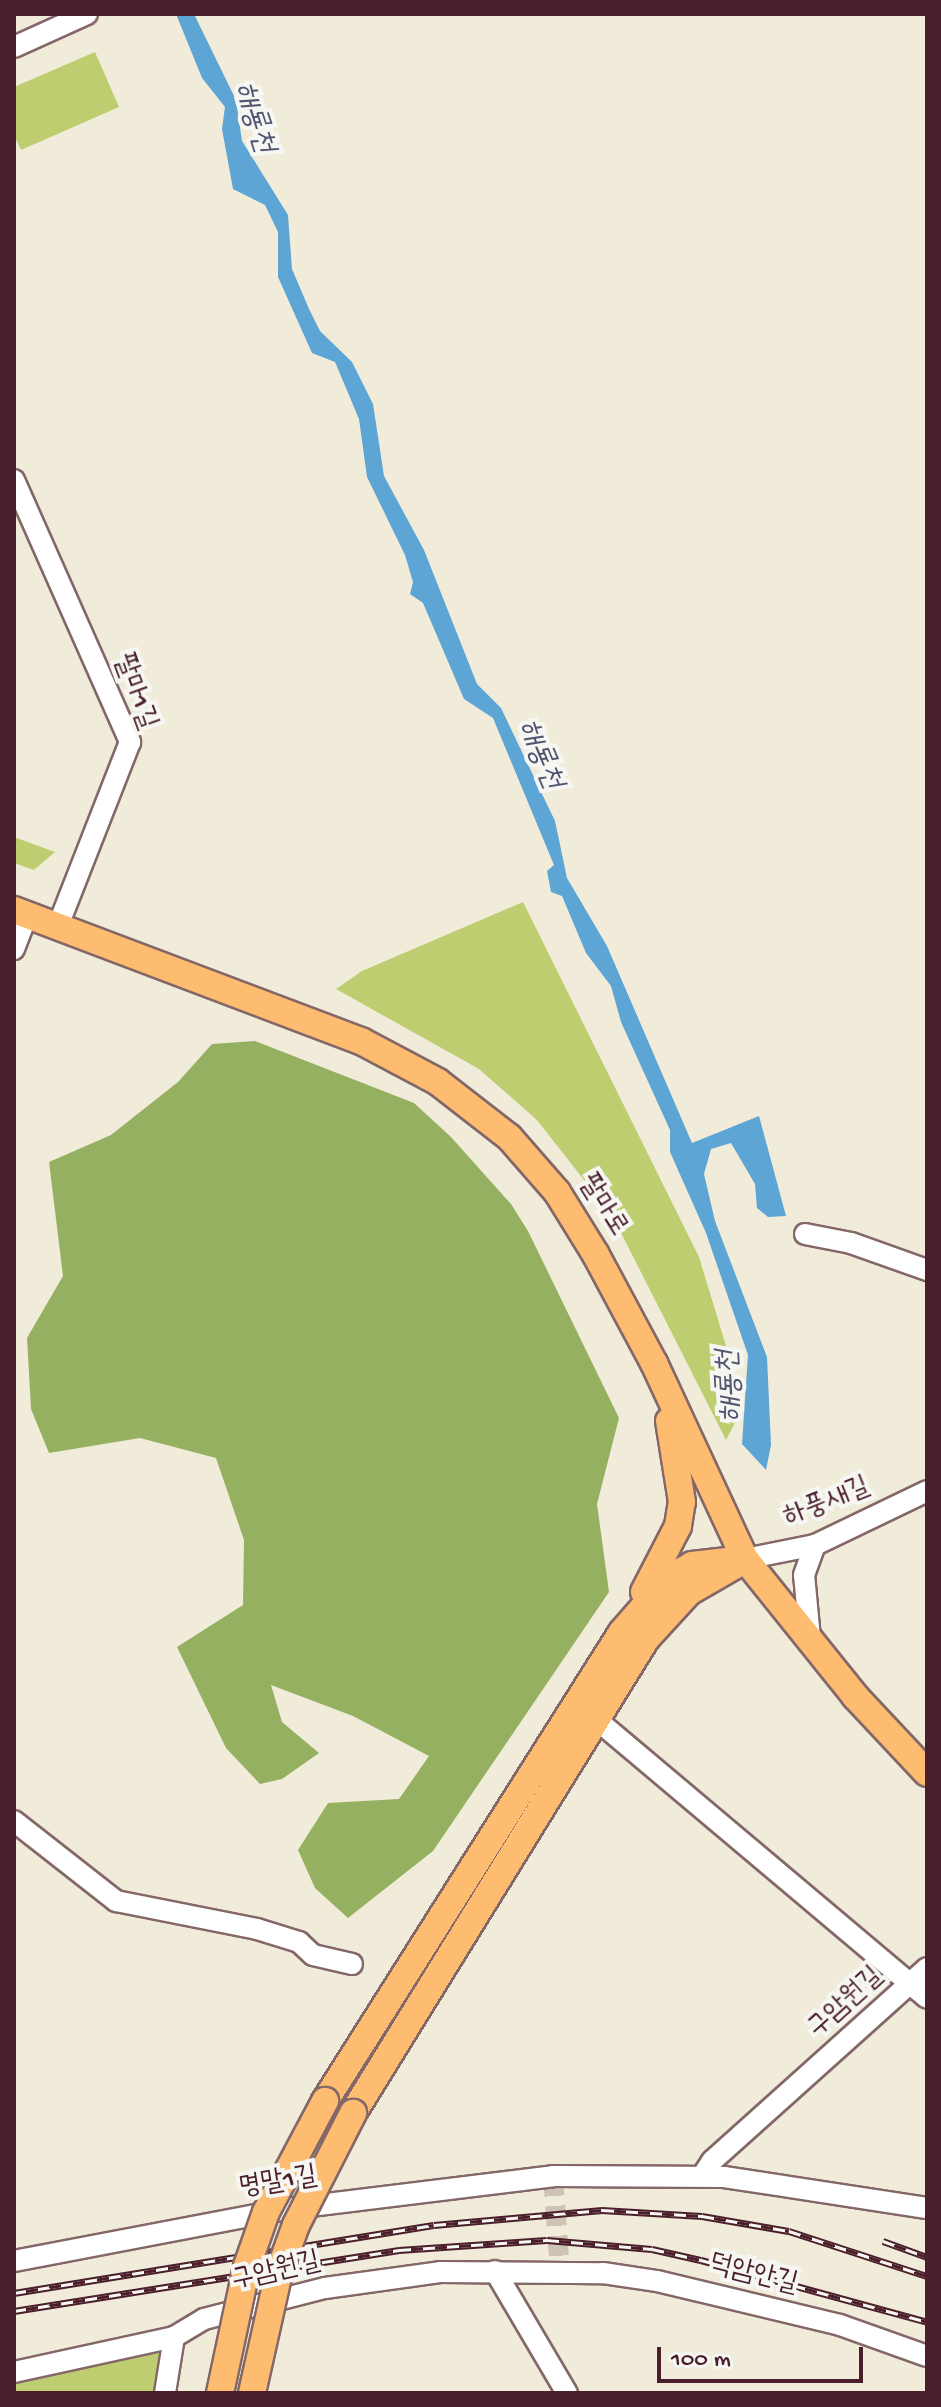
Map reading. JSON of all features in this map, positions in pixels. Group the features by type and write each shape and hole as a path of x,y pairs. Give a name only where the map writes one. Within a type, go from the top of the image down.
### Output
{"main road":[{"name":"팔마로","path":"21,913 361,1041 464,1099 509,1137 557,1192 654,1363 745,1559 810,1642 927,1773"},
{"path":"220,2393 243,2280 266,2212 325,2101 622,1632 668,1548 682,1502 680,1470 654,1363"},
{"path":"622,1632 669,1578 692,1565 745,1559"},
{"path":"252,2393 275,2285 296,2225 353,2113 646,1639 671,1608 745,1559"}],"street":[{"path":"14,47 87,14"},
{"name":"팔마1길","path":"14,480 130,742 58,926"},
{"path":"14,949 21,913"},
{"path":"805,1234 851,1243 927,1270"},
{"name":"하풍새길","path":"745,1559 815,1545 927,1491"},
{"path":"810,1642 804,1575 815,1545"},
{"path":"597,1720 927,1998"},
{"path":"14,1821 116,1901 257,1929 299,1942 313,1955 352,1964"},
{"name":"구암원길","path":"702,2176 712,2161 927,1968"},
{"name":"명말1길","path":"14,2261 286,2209 553,2176 702,2176"},
{"path":"702,2176 820,2188 926,2206"},
{"path":"495,2271 567,2393"},
{"name":"구암원길","path":"14,2372 174,2337 204,2319 325,2288 440,2272 560,2272"},
{"name":"덕암안길","path":"560,2272 657,2281 840,2325 927,2356"},
{"path":"165,2393 174,2337"}],"green space":[{"path":"95,52 119,107 21,150 14,135 14,87"},
{"path":"14,837 55,852 34,870 14,863"},
{"path":"523,902 699,1257 737,1382 736,1421 726,1440 613,1217 537,1120 479,1069 336,989 362,971"},
{"path":"255,1041 414,1103 451,1137 511,1204 528,1231 619,1418 597,1504 609,1592 433,1851 348,1918 315,1888 298,1850 328,1803 399,1799 429,1756 353,1716 271,1685 282,1722 319,1753 282,1779 260,1784 226,1748 177,1647 243,1605 244,1540 216,1458 140,1438 49,1453 31,1409 27,1338 63,1276 49,1162 111,1135 178,1082 212,1044"},
{"path":"155,2349 164,2356 158,2393 14,2393 14,2381"}],"water":[{"path":"176,14 194,14 236,100 242,141 288,215 292,269 309,309 320,331 352,362 373,404 384,476 424,550 477,684 501,708 555,821 567,878 607,946 692,1143 759,1116 786,1216 768,1217 757,1208 755,1184 731,1143 711,1149 704,1174 715,1221 767,1357 771,1445 766,1470 742,1444 748,1355 706,1233 670,1152 670,1130 621,1022 611,986 586,953 562,896 551,892 547,871 554,865 493,718 464,699 423,603 410,594 413,582 405,555 367,477 359,419 335,362 312,353 278,277 278,232 265,205 233,189 222,129 225,107 202,78"}],"tunnel":[{"path":"553,2176 560,2272"}],"railway":[{"path":"14,2293 434,2225 602,2210 702,2216 789,2231 927,2276"},
{"path":"14,2311 399,2250 547,2240 652,2249 927,2322"},
{"path":"883,2241 927,2257"}],"water label":[{"name":"해룡천","path":"252,118"},
{"name":"해룡천","path":"538,755"},
{"name":"해룡천","path":"732,1386"}]}
